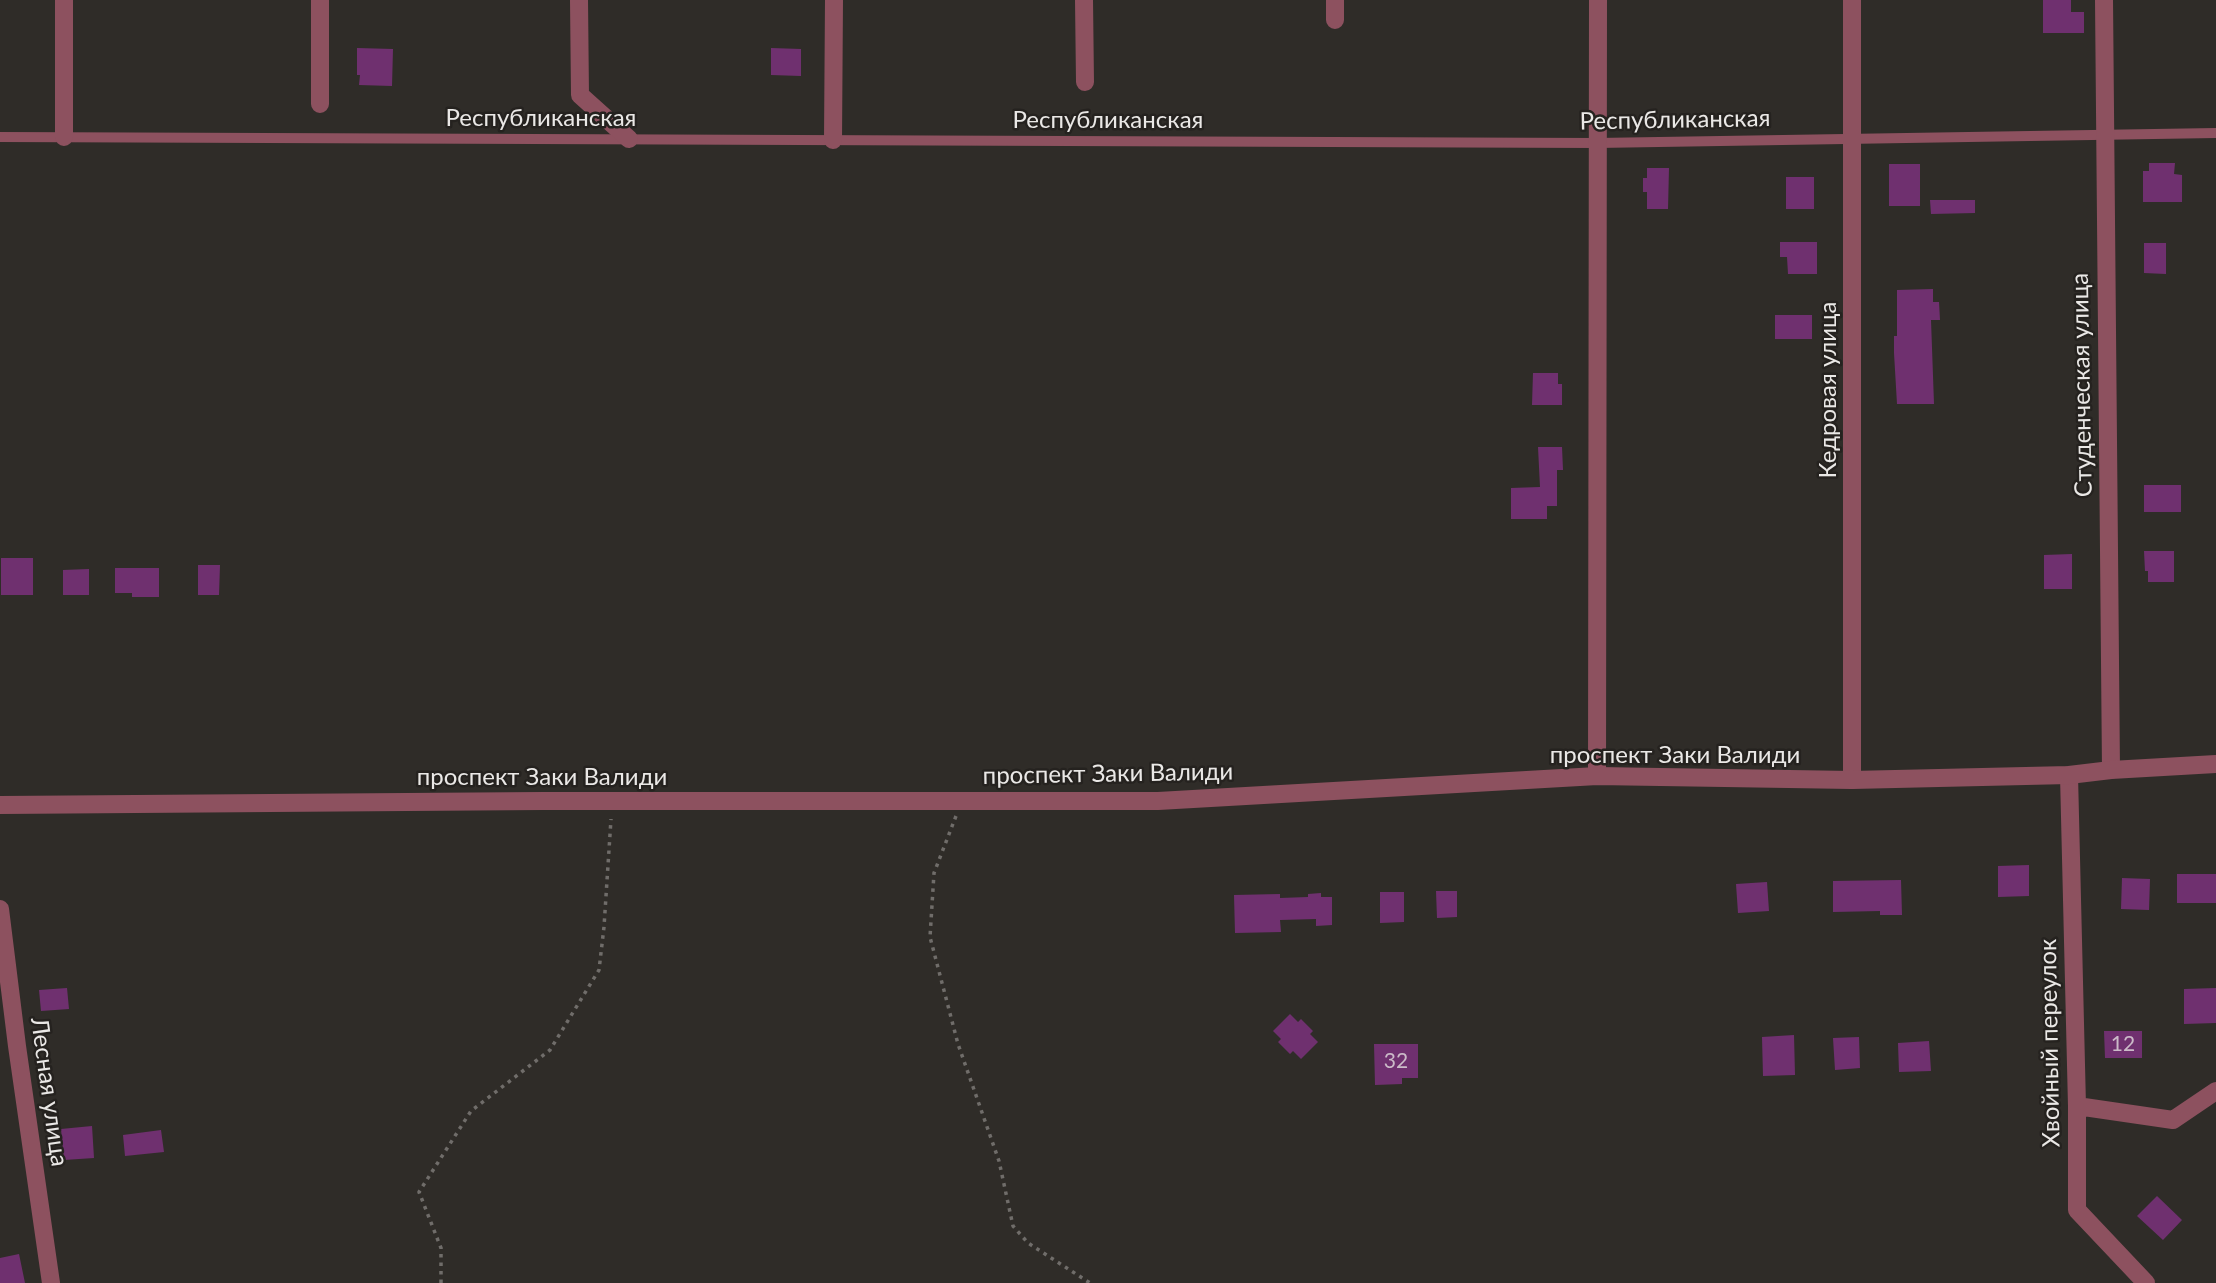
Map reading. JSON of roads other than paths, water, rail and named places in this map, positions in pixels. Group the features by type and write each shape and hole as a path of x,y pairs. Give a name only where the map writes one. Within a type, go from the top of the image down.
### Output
{"street":[{"path":"64,0 64,137"},
{"path":"320,0 320,104"},
{"path":"579,0 580,95 629,139"},
{"path":"833,140 834,0"},
{"path":"1084,0 1086,82"},
{"path":"1335,0 1335,20"},
{"path":"1597,776 1598,0"},
{"name":"Кедровая улица","path":"1852,780 1853,0"},
{"name":"Студенческая улица","path":"2104,0 2111,770"},
{"name":"проспект Заки Валиди","path":"0,805 1158,801 1597,776 1852,780 2069,775 2216,764"},
{"name":"Хвойный переулок","path":"2069,775 2077,1210 2146,1283"},
{"name":"Лесная улица","path":"0,909 51,1283"},
{"path":"2077,1106 2173,1120 2216,1091"}],"lane":[{"name":"Республиканская","path":"0,137 1597,143 2216,133"}]}
